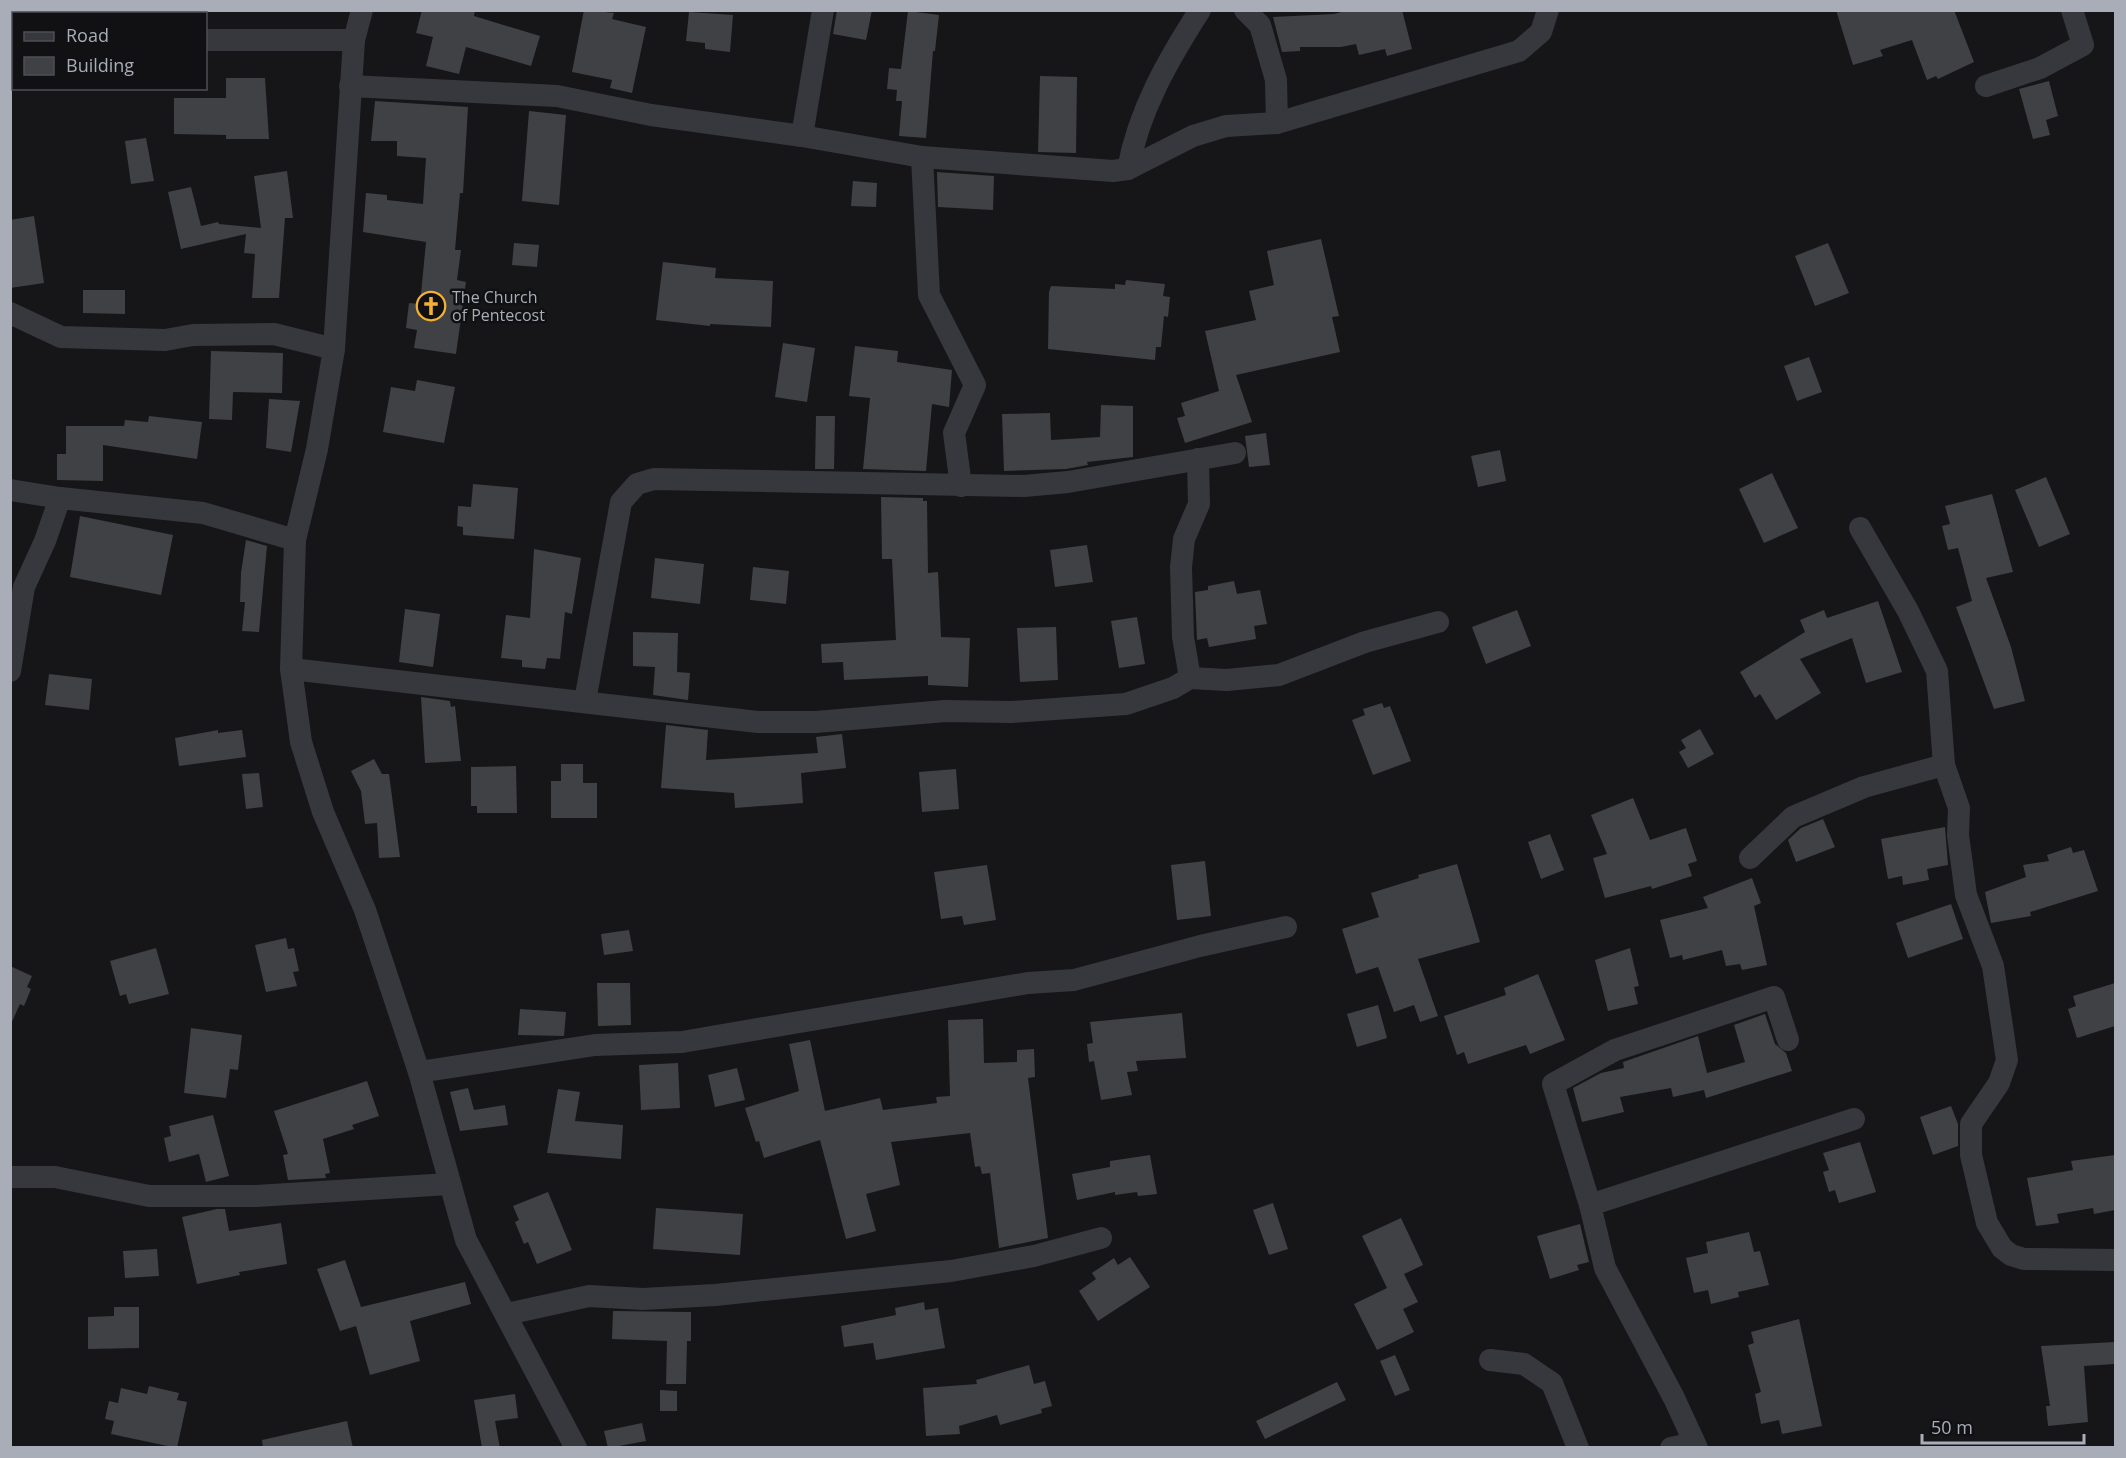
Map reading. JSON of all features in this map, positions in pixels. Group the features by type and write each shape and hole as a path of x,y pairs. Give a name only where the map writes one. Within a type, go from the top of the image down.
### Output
{"street":[{"path":"362,10 354,40 334,349 317,449 295,540 291,669 301,742 324,812 365,910 419,1072 466,1240 576,1448"},
{"path":"802,136 823,10"},
{"path":"1128,169 1134,138 1158,78 1200,10"},
{"path":"1245,10 1260,25 1276,80 1277,123"},
{"path":"351,86 557,96 651,115 802,136 922,157 1091,171 1128,169 1204,133 1226,126 1277,123 1519,51 1541,32 1548,10"},
{"path":"1986,86 2040,68 2083,45 2072,10"},
{"path":"207,40 354,40"},
{"path":"922,157 929,295 975,385 954,433 961,486"},
{"path":"10,313 61,337 165,340 193,335 274,334 334,349"},
{"path":"585,701 621,502 637,484 654,479 961,486 1068,482 1235,453"},
{"path":"1190,678 1182,629 1181,567 1184,539 1199,504 1198,459"},
{"path":"10,490 60,498 203,513 295,540"},
{"path":"10,671 24,587 45,541 60,498"},
{"path":"1860,528 1908,611 1937,671 1944,765 1959,808 1958,835 1966,895 1993,966 2007,1060 1999,1083 1971,1124 1971,1155 1987,1223 2002,1248 2011,1256 2024,1259 2115,1260"},
{"path":"291,669 758,722 816,722 945,711 1012,712 1126,704 1173,688 1190,678 1227,680 1279,675 1365,642 1438,622"},
{"path":"1750,858 1793,817 1864,787 1944,765"},
{"path":"419,1072 595,1045 682,1042 1029,983 1074,980 1200,946 1286,927"},
{"path":"1671,1448 1695,1445 1674,1398 1605,1268 1590,1205 1553,1084 1615,1050 1774,997 1788,1040"},
{"path":"1590,1205 1854,1119"},
{"path":"10,1177 55,1177 149,1196 256,1196 449,1184"},
{"path":"507,1314 589,1296 643,1299 715,1295 951,1271 1034,1256 1101,1238"},
{"path":"1490,1360 1524,1364 1552,1383 1578,1448"}],"building":[{"path":"422,10 475,10 474,16 540,36 531,66 466,47 459,74 426,66 433,37 416,33"},
{"path":"584,10 614,13 612,19 646,27 632,93 610,88 612,80 572,72"},
{"path":"837,10 872,10 866,40 833,34"},
{"path":"1349,10 1402,10 1412,49 1387,56 1385,49 1359,55 1356,44 1341,47 1300,47 1300,51 1282,52 1273,17 1334,14"},
{"path":"1836,10 1954,10 1974,62 1938,79 1936,76 1927,80 1912,40 1880,50 1883,56 1853,65"},
{"path":"908,11 939,15 935,51 933,51 926,138 899,136 902,101 896,101 897,90 887,89 889,68 901,69"},
{"path":"689,12 733,15 730,52 705,49 705,43 686,41"},
{"path":"1040,76 1077,77 1076,153 1038,152"},
{"path":"226,78 265,78 269,139 226,139 226,135 174,134 174,98 226,98"},
{"path":"2049,81 2058,116 2046,120 2050,135 2033,139 2019,89"},
{"path":"375,101 468,107 463,193 460,193 455,250 461,250 457,280 466,282 456,354 414,348 417,330 406,328 409,303 420,304 426,242 363,232 366,193 387,195 387,200 423,204 426,158 397,156 397,141 371,141"},
{"path":"529,111 566,115 559,205 522,201"},
{"path":"146,138 154,181 131,184 125,141"},
{"path":"287,171 293,218 285,218 279,298 252,298 255,254 244,253 246,234 181,249 168,192 191,187 201,226 218,222 219,224 261,228 254,176"},
{"path":"937,172 994,176 993,210 938,207"},
{"path":"853,181 877,183 876,207 851,206"},
{"path":"34,216 44,283 10,288 10,220"},
{"path":"1321,239 1339,316 1332,317 1340,352 1236,375 1252,422 1185,443 1177,418 1185,416 1181,403 1219,391 1205,331 1256,320 1249,291 1274,285 1267,251"},
{"path":"514,243 539,245 537,267 512,265"},
{"path":"1828,243 1849,293 1815,306 1795,256"},
{"path":"663,262 716,268 715,278 773,281 771,327 710,324 710,326 656,320"},
{"path":"1126,280 1165,284 1163,296 1170,297 1168,317 1164,316 1161,347 1156,347 1155,360 1048,349 1051,286 1115,289 1115,284 1125,285"},
{"path":"83,290 125,290 125,314 83,313"},
{"path":"783,343 815,348 807,402 775,397"},
{"path":"855,346 898,351 897,362 952,370 949,407 932,404 926,471 863,469 870,398 849,396"},
{"path":"211,351 283,353 282,393 233,392 232,420 209,419"},
{"path":"1809,357 1822,392 1797,401 1784,366"},
{"path":"417,380 455,387 444,443 383,432 391,387 415,391"},
{"path":"269,399 300,401 291,452 266,448"},
{"path":"1101,405 1133,406 1133,457 1087,462 1088,465 1066,469 1004,471 1002,414 1050,413 1051,440 1100,437"},
{"path":"149,416 202,422 197,459 103,445 103,481 57,480 57,454 66,454 66,426 124,426 125,420 148,422"},
{"path":"816,416 835,416 834,469 815,469"},
{"path":"1266,433 1270,465 1249,467 1245,436"},
{"path":"1500,450 1506,481 1478,487 1471,456"},
{"path":"1772,473 1798,528 1764,543 1739,489"},
{"path":"2046,477 2070,534 2039,547 2015,490"},
{"path":"473,484 518,488 514,539 463,535 463,527 457,526 458,506 471,507"},
{"path":"1992,494 2013,572 1986,578 2011,647 2025,701 1994,709 1956,607 1972,601 1958,548 1948,550 1942,526 1950,524 1945,506"},
{"path":"881,497 923,498 923,501 927,501 928,573 938,572 941,637 970,638 968,687 928,685 928,676 844,680 843,662 822,663 821,644 896,640 892,559 882,559"},
{"path":"80,516 173,535 161,595 70,577"},
{"path":"246,540 267,546 259,632 242,631 245,602 240,602 241,573"},
{"path":"1087,545 1093,582 1055,587 1050,550"},
{"path":"534,549 581,558 572,614 565,612 560,659 547,658 545,669 522,667 522,660 501,658 506,615 530,618"},
{"path":"655,558 704,564 700,604 651,598"},
{"path":"753,567 789,571 786,604 750,600"},
{"path":"1234,581 1237,594 1260,590 1267,624 1254,626 1256,639 1209,647 1207,638 1197,640 1195,592 1208,590 1208,586"},
{"path":"1878,601 1902,672 1866,683 1852,638 1800,659 1821,693 1776,720 1760,694 1755,698 1740,672 1805,632 1800,620 1824,610 1827,618"},
{"path":"405,609 440,614 433,667 399,662"},
{"path":"1517,610 1531,646 1486,664 1472,627"},
{"path":"1137,617 1145,664 1119,668 1111,621"},
{"path":"1056,627 1058,680 1020,682 1017,628"},
{"path":"633,632 678,633 677,672 690,673 688,700 653,695 655,667 633,666"},
{"path":"49,674 92,679 89,710 45,705"},
{"path":"421,697 450,701 451,707 455,706 461,761 425,763"},
{"path":"1382,703 1384,708 1390,706 1411,761 1373,775 1352,720 1365,715 1363,709"},
{"path":"666,725 708,730 706,760 818,753 816,737 842,734 846,768 801,773 803,803 735,808 734,793 661,788"},
{"path":"1700,729 1714,754 1688,768 1679,752 1686,748 1681,740"},
{"path":"218,730 218,733 242,730 246,757 179,766 175,738"},
{"path":"374,759 382,774 389,774 400,857 379,858 377,823 365,824 361,791 351,771"},
{"path":"561,764 583,764 583,783 597,783 597,818 551,818 551,781 561,781"},
{"path":"516,766 517,813 477,813 477,806 471,806 471,767"},
{"path":"956,769 959,809 922,812 919,772"},
{"path":"259,773 263,807 246,809 242,774"},
{"path":"1633,798 1650,840 1686,828 1697,861 1688,864 1692,876 1652,889 1651,886 1605,898 1593,858 1607,854 1591,815"},
{"path":"1823,819 1835,847 1796,862 1788,840 1801,828"},
{"path":"1945,827 1948,865 1927,869 1929,880 1903,885 1902,876 1888,879 1881,839"},
{"path":"1550,834 1564,870 1541,879 1528,842"},
{"path":"2071,847 2073,853 2084,850 2098,891 2030,912 2031,916 1991,923 1985,892 2026,877 2023,865 2049,861 2047,855"},
{"path":"1205,861 1211,916 1177,920 1171,865"},
{"path":"1457,864 1480,942 1418,959 1438,1016 1420,1022 1414,1005 1394,1012 1378,967 1356,974 1342,929 1379,917 1371,893 1419,878 1418,875"},
{"path":"987,865 996,920 964,925 962,916 941,919 934,872"},
{"path":"1752,878 1761,903 1754,906 1767,965 1742,970 1740,964 1726,966 1722,950 1683,960 1682,955 1670,958 1660,920 1708,908 1703,897"},
{"path":"1951,904 1963,939 1908,958 1896,923"},
{"path":"629,930 633,951 604,955 601,934"},
{"path":"286,938 288,949 294,948 299,971 293,972 297,986 266,992 255,945"},
{"path":"156,948 169,994 129,1004 126,994 120,996 110,961"},
{"path":"1630,948 1639,986 1634,987 1638,1004 1608,1011 1595,960"},
{"path":"10,966 32,976 27,987 31,989 24,1006 20,1004 10,1026"},
{"path":"1538,974 1565,1040 1530,1054 1526,1045 1468,1064 1464,1052 1457,1055 1444,1016 1506,995 1504,988"},
{"path":"597,983 630,983 631,1025 598,1026"},
{"path":"2115,983 2115,1026 2077,1038 2068,1009 2076,1006 2073,996"},
{"path":"1378,1005 1387,1038 1357,1047 1347,1014"},
{"path":"520,1009 566,1012 564,1036 518,1035"},
{"path":"1182,1013 1186,1058 1136,1061 1138,1071 1127,1072 1132,1095 1101,1100 1094,1061 1089,1062 1087,1044 1093,1043 1090,1022"},
{"path":"1765,1014 1775,1044 1786,1053 1792,1071 1706,1098 1704,1090 1673,1097 1671,1088 1620,1097 1624,1112 1582,1122 1573,1088 1601,1073 1624,1068 1623,1062 1698,1036 1707,1073 1745,1062 1734,1025"},
{"path":"983,1019 984,1063 1017,1062 1017,1050 1034,1049 1035,1077 1028,1078 1048,1238 999,1248 990,1173 982,1174 980,1166 975,1167 970,1133 891,1142 900,1185 866,1194 876,1231 846,1239 820,1140 764,1158 745,1108 799,1091 789,1044 810,1040 825,1111 880,1098 883,1110 937,1103 936,1097 950,1096 948,1020"},
{"path":"191,1028 242,1035 238,1070 230,1069 226,1098 184,1093"},
{"path":"678,1063 680,1108 641,1110 639,1065"},
{"path":"737,1068 745,1100 715,1107 708,1075"},
{"path":"367,1081 379,1116 352,1125 354,1129 323,1139 330,1173 325,1174 326,1178 288,1180 283,1155 288,1154 274,1111"},
{"path":"468,1088 474,1110 505,1105 508,1125 460,1131 450,1092"},
{"path":"558,1089 580,1092 575,1121 623,1125 621,1159 547,1153"},
{"path":"1951,1106 1958,1124 1958,1146 1933,1155 1920,1117"},
{"path":"213,1115 229,1176 206,1182 199,1154 169,1162 164,1138 171,1136 169,1126"},
{"path":"1860,1142 1876,1192 1839,1203 1835,1190 1829,1192 1823,1172 1829,1170 1823,1153"},
{"path":"1150,1155 1157,1194 1138,1196 1137,1192 1115,1195 1115,1192 1077,1200 1072,1174 1110,1167 1110,1161"},
{"path":"2115,1155 2115,1210 2094,1214 2093,1208 2057,1214 2059,1223 2036,1226 2027,1178 2073,1170 2071,1161"},
{"path":"548,1192 572,1250 537,1264 528,1242 524,1244 515,1222 519,1220 513,1206"},
{"path":"1273,1203 1288,1249 1269,1255 1253,1210"},
{"path":"656,1208 743,1214 740,1255 653,1249"},
{"path":"225,1209 229,1231 281,1223 287,1264 239,1272 240,1275 197,1284 182,1217"},
{"path":"1401,1218 1423,1265 1404,1274 1418,1302 1403,1309 1414,1332 1377,1350 1354,1304 1387,1288 1362,1236"},
{"path":"1580,1224 1589,1262 1577,1265 1579,1270 1550,1279 1537,1236"},
{"path":"1749,1232 1754,1252 1760,1251 1769,1285 1738,1292 1739,1297 1711,1304 1708,1290 1694,1293 1686,1258 1708,1253 1706,1242"},
{"path":"157,1249 159,1276 125,1278 123,1251"},
{"path":"1130,1257 1150,1287 1098,1321 1079,1291 1096,1279 1092,1273 1114,1258 1118,1265"},
{"path":"345,1260 361,1307 465,1282 471,1304 410,1321 420,1361 370,1375 356,1326 340,1331 317,1269"},
{"path":"924,1302 925,1310 938,1308 945,1348 876,1360 873,1343 844,1347 841,1326 896,1315 895,1308"},
{"path":"114,1307 139,1307 139,1348 88,1349 88,1317 114,1316"},
{"path":"613,1311 691,1312 691,1341 687,1341 686,1384 666,1384 667,1341 612,1339"},
{"path":"1799,1319 1822,1426 1782,1434 1779,1420 1761,1424 1755,1394 1761,1392 1748,1345 1754,1343 1751,1332"},
{"path":"2115,1342 2115,1364 2084,1366 2088,1422 2048,1426 2046,1406 2050,1406 2041,1346"},
{"path":"1395,1355 1410,1390 1395,1396 1380,1361"},
{"path":"1029,1365 1034,1384 1045,1381 1052,1406 1041,1409 1042,1413 1000,1425 997,1415 959,1426 960,1434 926,1436 923,1388 977,1384 976,1380"},
{"path":"1337,1382 1346,1400 1265,1439 1256,1421"},
{"path":"149,1386 179,1393 177,1400 187,1402 177,1448 111,1434 114,1421 105,1419 109,1401 118,1403 121,1388 147,1394"},
{"path":"660,1390 677,1391 677,1411 660,1411"},
{"path":"515,1394 518,1418 495,1421 500,1448 482,1448 474,1400"},
{"path":"347,1421 353,1448 263,1448 262,1440"},
{"path":"642,1423 646,1441 608,1448 604,1431"}],"place":[{"name":"The Church of Pentecost","path":"431,306"}]}
